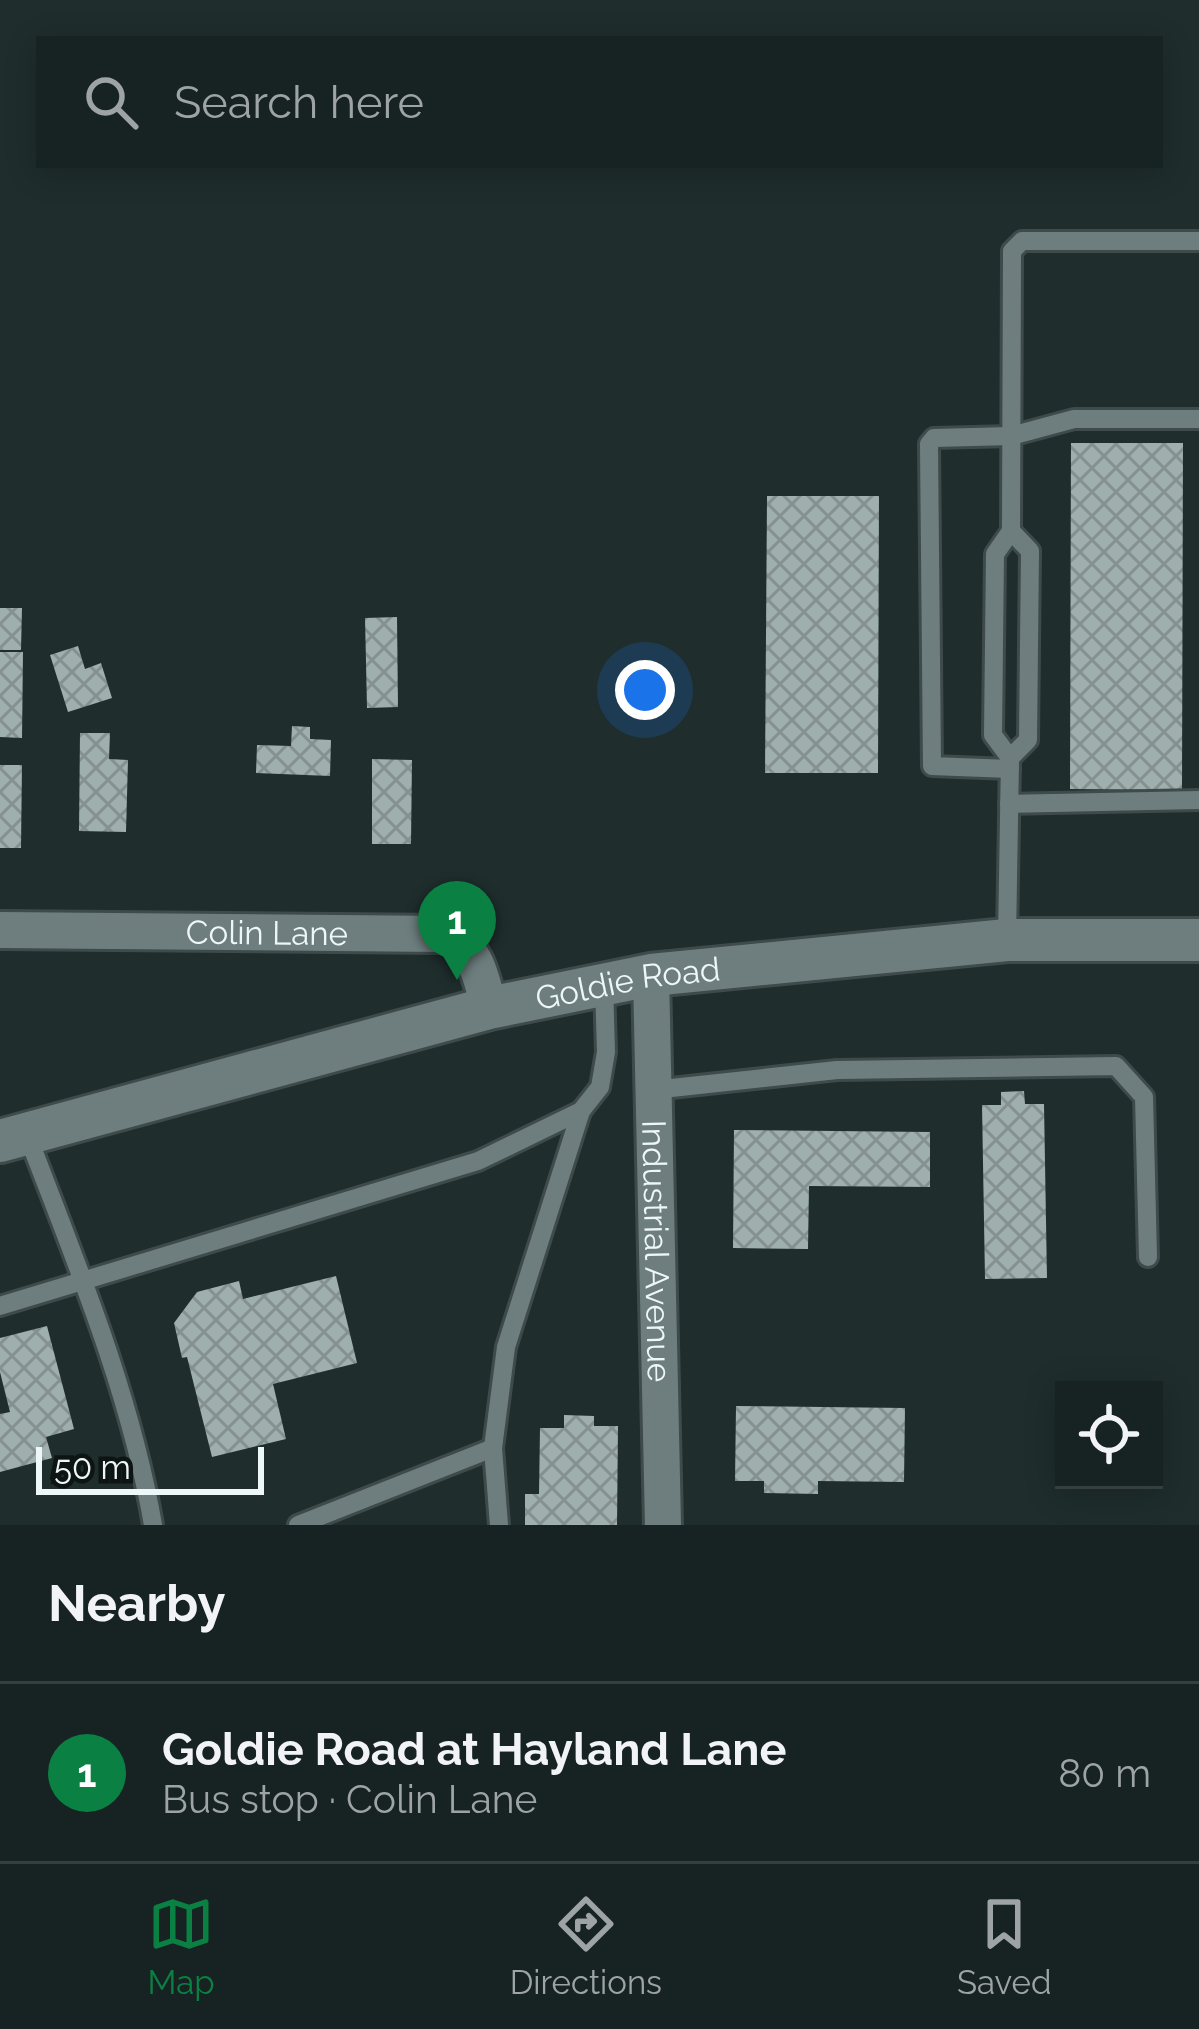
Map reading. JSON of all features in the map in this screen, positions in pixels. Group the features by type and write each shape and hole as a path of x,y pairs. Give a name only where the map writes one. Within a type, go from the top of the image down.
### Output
{"street":[{"name":"Colin Lane","path":"0,930 445,934 459,940 478,965 489,1007"},
{"name":"Goldie Road","path":"14,1137 489,1007 651,975 1007,940 1199,940"},
{"name":"Industrial Avenue","path":"651,975 663,1525"}],"lane":[{"path":"1007,940 1010,763 993,735 995,554 1011,531 1012,251 1022,241 1199,241"},
{"path":"1011,531 1030,550 1028,740 1010,763 932,766 929,444 934,438 1011,436 1074,418 1199,419"},
{"path":"994,637 1030,637"},
{"path":"1010,804 1199,800"},
{"path":"499,1525 493,1448 506,1347 581,1111 600,1087 606,1052 604,984"},
{"path":"653,1090 837,1070 1116,1066 1144,1097 1148,1256"},
{"path":"0,1306 478,1161 581,1111"},
{"path":"14,1137 82,1281 143,1469 153,1525"},
{"path":"298,1525 493,1448"}],"building":[{"path":"1071,443 1183,443 1182,790 1070,789"},
{"path":"767,496 879,496 878,773 765,773"},
{"path":"0,608 22,608 21,650 0,650"},
{"path":"397,617 398,707 367,708 365,618"},
{"path":"78,646 85,669 101,663 112,698 68,712 50,655"},
{"path":"0,652 23,652 22,738 0,737"},
{"path":"292,726 310,727 310,739 331,740 330,776 256,773 257,745 291,746"},
{"path":"80,733 110,733 109,759 128,760 126,832 79,831"},
{"path":"372,759 412,760 411,844 372,844"},
{"path":"0,765 22,765 21,848 0,848"},
{"path":"1024,1091 1025,1104 1044,1104 1047,1278 985,1279 982,1105 1001,1105 1001,1092"},
{"path":"734,1130 930,1132 930,1187 809,1186 808,1249 733,1248"},
{"path":"336,1276 357,1363 273,1384 286,1439 212,1457 174,1323 197,1292 239,1281 243,1299"},
{"path":"47,1326 74,1429 46,1437 52,1458 0,1472 0,1414 10,1412 0,1372 0,1338"},
{"path":"736,1406 905,1408 904,1482 818,1481 818,1494 764,1493 764,1481 735,1481"},
{"path":"564,1415 594,1416 594,1426 618,1426 617,1525 525,1525 525,1494 539,1494 540,1428 564,1428"}],"place":[{"name":"Goldie Road at Hayland Lane","path":"457,980"}]}
